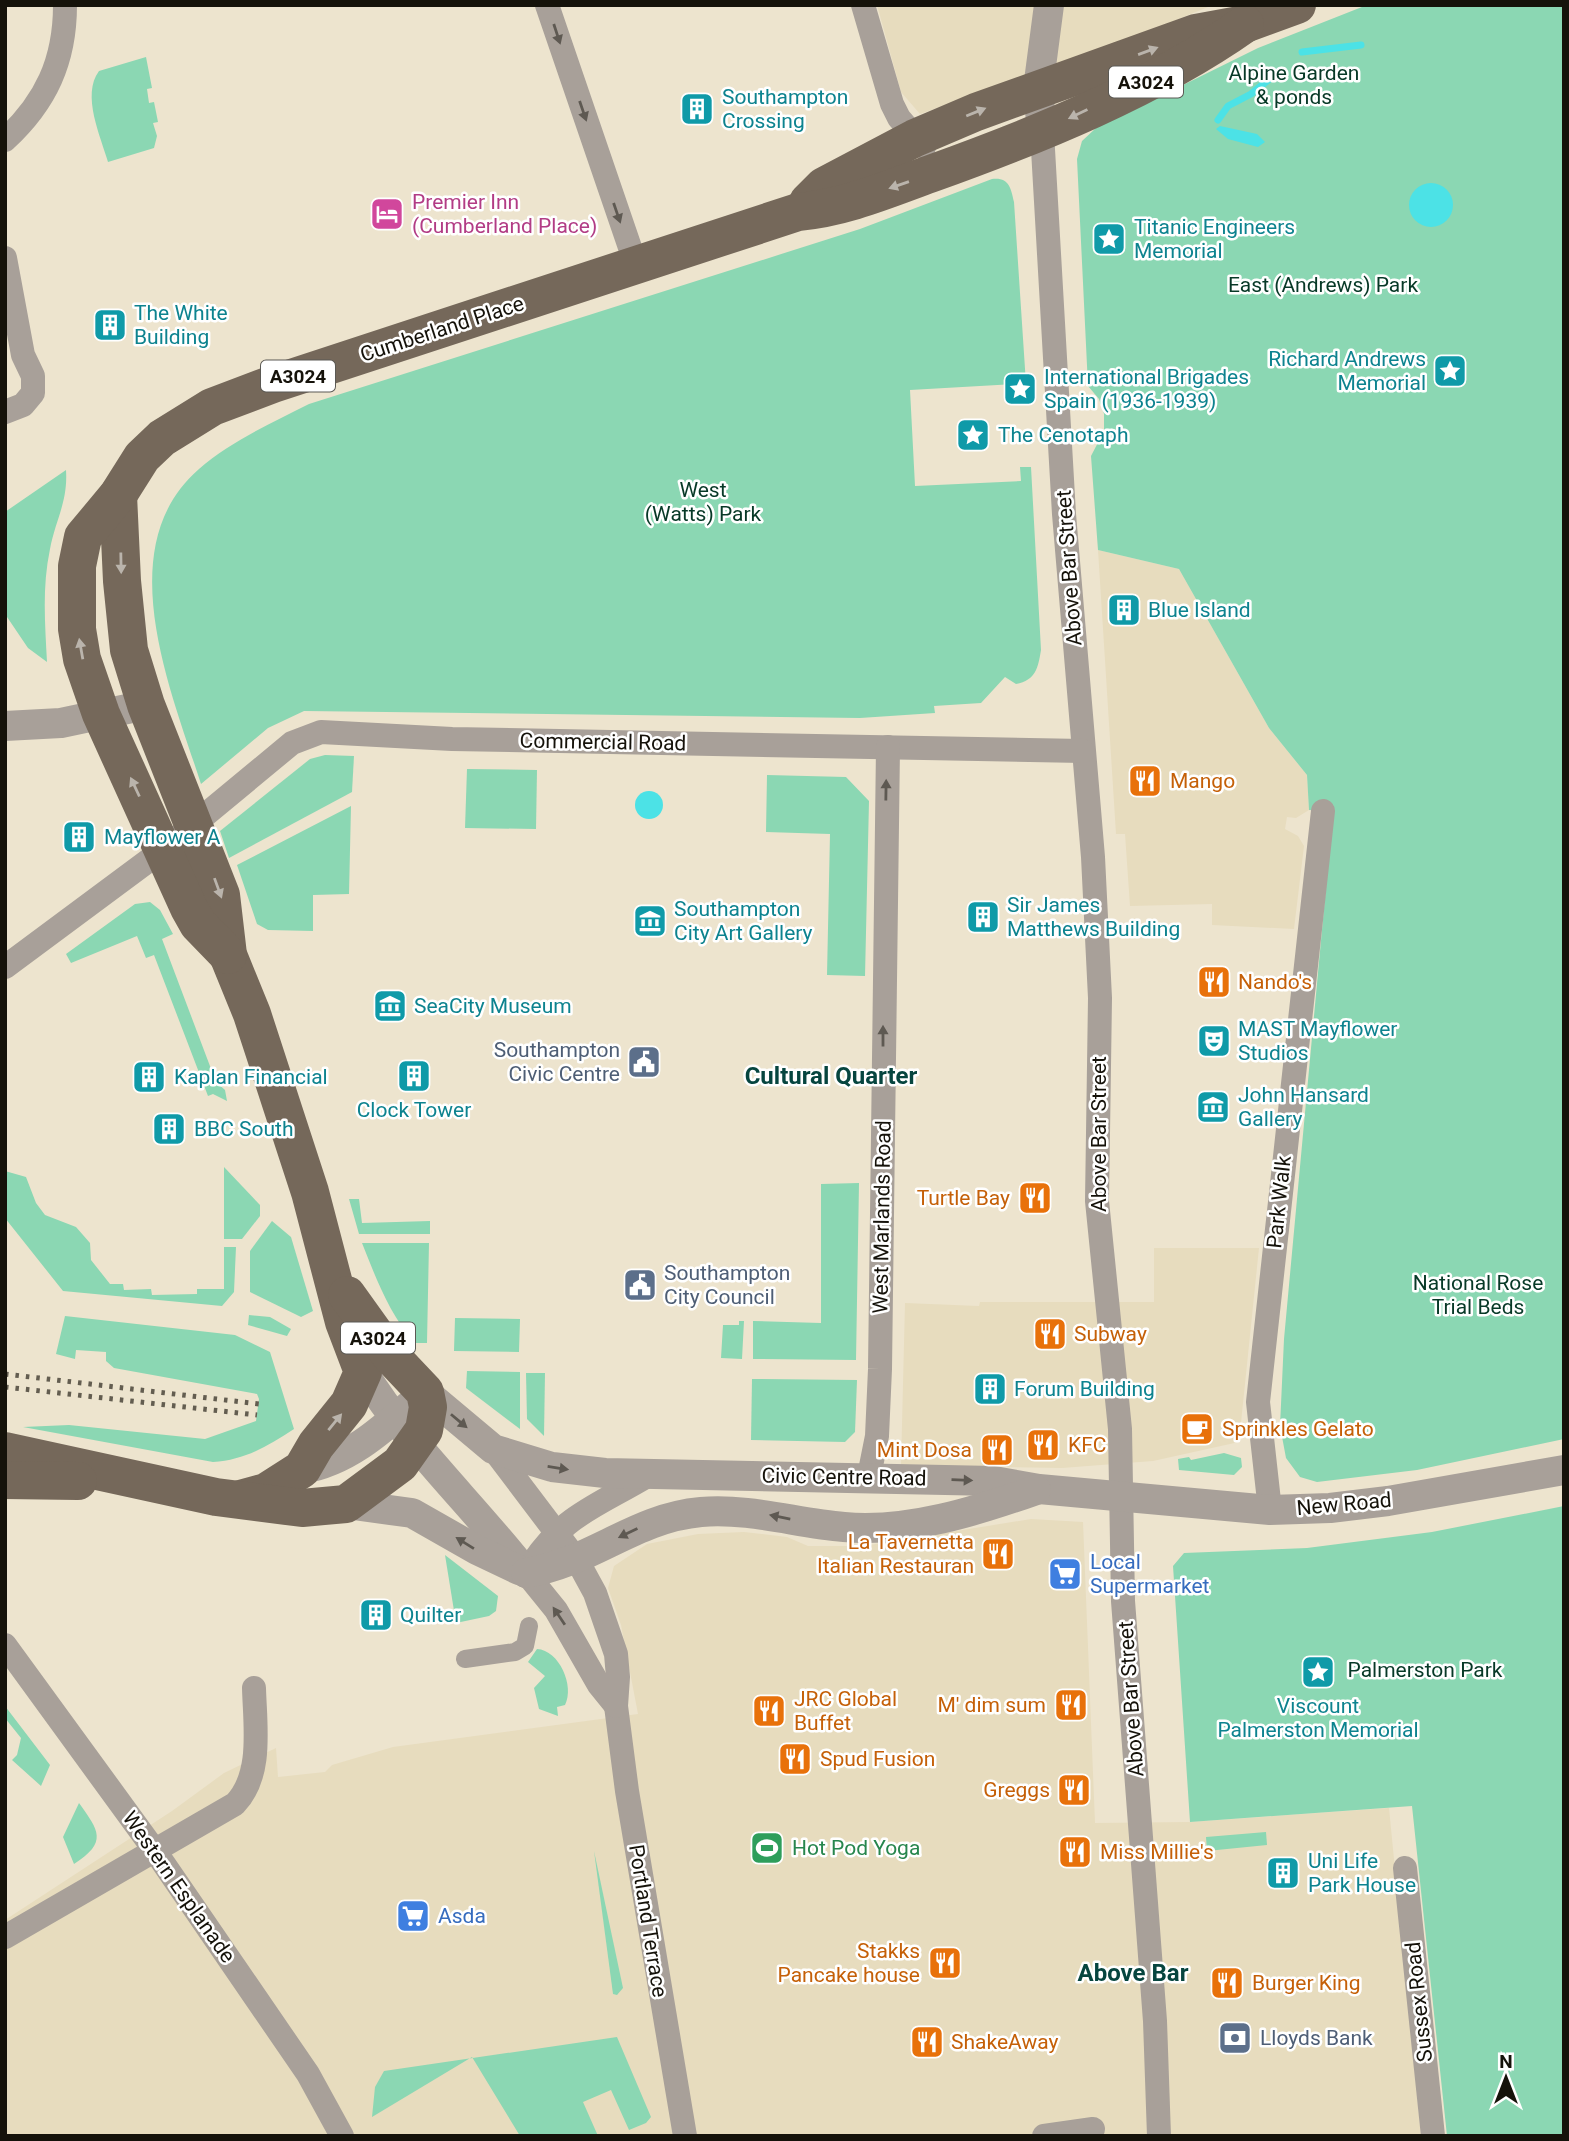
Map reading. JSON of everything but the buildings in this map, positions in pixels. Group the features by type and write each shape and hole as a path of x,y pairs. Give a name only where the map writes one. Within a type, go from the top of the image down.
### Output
{"main road":[{"name":"A3024","path":"1038,89 1196,33 1245,24 1297,5"},
{"name":"A3024","path":"1042,132 1203,54 1245,24"},
{"name":"Cumberland Place","path":"798,212 824,186 915,138 1038,89"},
{"name":"Cumberland Place","path":"164,849 101,714 82,659 77,629 77,566 83,537 118,495 142,457 162,438 212,407 798,212 830,209 1042,132"},
{"name":"A3024","path":"118,495 127,632 146,705 221,895 228,955 268,1062 336,1279 344,1322 363,1371 349,1404 316,1445 302,1469 266,1492 240,1499"},
{"name":"A3024","path":"164,849 198,924 228,955"},
{"name":"A3024","path":"5,1451 125,1479 240,1499 302,1508 346,1504 382,1480 406,1431 428,1417 425,1392 390,1354 336,1279"},
{"name":"A3024","path":"5,1480 125,1479"}],"street":[{"path":"5,140 40,103 53,78 65,31 65,5"},
{"path":"547,5 636,265"},
{"path":"863,5 892,104 915,138 939,156 964,162"},
{"path":"1042,132 1038,89 1049,5"},
{"name":"Above Bar Street","path":"1042,132 1058,427 1093,857 1100,998 1097,1201 1119,1429 1124,1601 1155,2021 1158,2136"},
{"path":"5,258 23,355 33,376 33,393 23,405 5,412"},
{"path":"5,726 61,723 146,705"},
{"name":"Commercial Road","path":"5,967 164,849 292,743 321,732 452,739 1083,751"},
{"name":"West Marlands Road","path":"869,1476 877,1436 888,747"},
{"name":"Park Walk","path":"1270,1510 1258,1402 1323,811"},
{"name":"Portland Terrace","path":"363,1371 406,1431 485,1520 564,1622 599,1685 616,1706"},
{"name":"Portland Terrace","path":"425,1392 493,1450 577,1560 595,1593 616,1654 616,1706 644,1898 685,2136"},
{"path":"302,1469 336,1461 406,1431"},
{"name":"Civic Centre Road","path":"493,1450 552,1467 649,1475 869,1476 994,1481 1039,1489 1122,1497"},
{"name":"New Road","path":"1122,1497 1270,1510 1353,1505 1564,1470"},
{"name":"Civic Centre Road","path":"526,1573 556,1531 569,1520 649,1475"},
{"name":"Civic Centre Road","path":"526,1573 577,1560 644,1525 683,1515 736,1511 870,1528 946,1516 993,1505 1039,1489"},
{"name":"Portland Terrace","path":"346,1504 412,1513 477,1550 526,1573"},
{"path":"465,1659 515,1652 525,1646 529,1626"},
{"name":"Western Esplanade","path":"5,1646 155,1851 308,2074 342,2136"},
{"path":"5,1937 235,1804 246,1793 255,1747 243,1720 254,1688"},
{"name":"Sussex Road","path":"1405,1868 1433,2136"},
{"path":"1044,2136 1093,2129"}],"shaded area":[{"path":"877,5 1213,5 1127,40 920,114 901,92"},
{"path":"1098,550 1179,569 1269,728 1307,775 1309,810 1296,818 1287,817 1285,829 1298,836 1304,846 1294,929 1212,925 1212,904 1130,906 1125,834 1116,834"},
{"path":"1154,1248 1259,1248 1239,1442 1153,1461 1062,1468 901,1465 905,1303 979,1306 980,1302 1154,1302"},
{"path":"1031,1519 1083,1522 1095,1823 1190,1822 1389,1808 1421,2136 5,2136 5,1920 172,1811 224,1773 276,1748 278,1777 325,1772 332,1765 393,1747 638,1714 621,1625 608,1588 614,1566 647,1544 698,1534 744,1532 787,1537 808,1546 863,1546"}],"green space":[{"name":"East (Andrews) Park","path":"1367,5 1564,5 1564,1439 1417,1470 1317,1482 1300,1477 1286,1458 1280,1426 1284,1339 1327,876 1323,811 1309,810 1307,775 1269,728 1179,569 1098,550 1091,456 1104,431 1104,414 1099,399 1088,386 1077,159 1082,141 1096,128 1258,48"},
{"path":"146,57 152,88 147,89 149,103 154,102 158,122 153,123 157,136 154,148 108,162 94,116 94,81 99,71"},
{"name":"West (Watts) Park","path":"992,179 1006,182 1014,202 1027,399 1016,400 1015,384 910,390 915,486 1021,481 1020,467 1031,467 1041,650 1037,668 1028,680 1016,684 1005,677 981,703 934,706 935,713 860,718 304,711 268,728 201,784 163,664 155,620 152,578 157,538 172,501 211,459 252,433 309,404 860,229"},
{"path":"66,470 65,491 52,538 46,577 47,662 28,648 5,614 5,512"},
{"path":"325,755 354,756 352,792 229,858 220,831 310,759"},
{"path":"467,769 537,770 536,829 465,828"},
{"path":"767,775 846,777 869,801 865,976 827,975 830,834 766,832"},
{"path":"351,806 349,894 313,895 313,931 268,930 257,924 237,865"},
{"path":"150,902 160,910 173,934 162,939 216,1082 225,1090 227,1101 213,1094 208,1096 154,955 146,958 137,936 71,963 66,954 135,904"},
{"path":"224,1167 260,1205 260,1216 242,1239 224,1239"},
{"path":"5,1171 26,1177 36,1203 45,1215 76,1227 90,1243 91,1260 110,1284 123,1284 124,1290 151,1289 152,1295 197,1294 197,1289 224,1289 224,1247 236,1247 234,1292 222,1306 63,1291 5,1218"},
{"path":"859,1183 856,1360 753,1359 753,1321 821,1323 821,1184"},
{"path":"349,1199 359,1199 362,1223 430,1221 430,1234 359,1234"},
{"path":"272,1221 291,1237 313,1311 301,1317 250,1292 250,1251"},
{"path":"362,1243 429,1243 427,1343 415,1343 398,1320"},
{"path":"249,1315 270,1317 291,1329 287,1336 248,1325"},
{"path":"65,1316 235,1335 270,1352 294,1429 256,1451 213,1462 23,1427 69,1425 205,1439 256,1421 259,1399 257,1394 114,1368 106,1361 106,1352 76,1350 75,1359 56,1354"},
{"path":"455,1318 520,1319 519,1352 454,1351"},
{"path":"739,1321 744,1321 742,1359 721,1358 723,1325 739,1325"},
{"path":"467,1371 520,1372 520,1429 466,1388"},
{"path":"526,1373 545,1373 544,1436 527,1419"},
{"path":"752,1379 857,1380 855,1432 845,1442 751,1440"},
{"path":"1224,1453 1241,1458 1242,1467 1234,1475 1179,1470 1178,1459 1189,1457 1191,1460"},
{"name":"Palmerston Park","path":"1564,1506 1564,2136 1447,2136 1412,1806 1190,1822 1173,1566 1184,1553 1307,1548 1432,1532"},
{"path":"445,1555 498,1596 496,1611 489,1616 456,1623"},
{"path":"537,1649 545,1651 558,1662 566,1679 568,1697 565,1705 557,1707 558,1716 539,1709 534,1688 545,1676 528,1662"},
{"path":"5,1706 50,1765 41,1786 12,1760 17,1755 21,1738 5,1718"},
{"path":"79,1803 97,1836 92,1849 74,1864 63,1837"},
{"path":"1266,1832 1267,1845 1207,1851 1206,1837"},
{"path":"594,1851 623,1988 617,1995 613,1994"},
{"path":"617,2037 651,2117 646,2123 629,2130 611,2090 583,2102 598,2136 520,2136 473,2058"},
{"path":"469,2059 372,2117 375,2087 384,2071"}],"water":[{"path":"1220,126 1257,134 1265,142 1258,147 1228,139 1216,129"},
{"path":"1431,183 1447,189 1453,205 1447,221 1431,227 1415,221 1409,205 1415,189"},
{"path":"649,791 659,795 663,805 659,815 649,819 639,815 635,805 639,795"}],"waterway":[{"path":"1302,52 1361,45"},
{"path":"1218,120 1228,106 1251,94 1278,72"}],"railway":[{"path":"5,1374 259,1404"},
{"path":"5,1387 257,1415"}],"place":[{"name":"Southampton Crossing","path":"697,109"},
{"name":"Premier Inn (Cumberland Place)","path":"387,214"},
{"name":"Titanic Engineers Memorial","path":"1109,239"},
{"name":"The White Building","path":"110,325"},
{"name":"Richard Andrews Memorial","path":"1450,371"},
{"name":"International Brigades Spain (1936-1939)","path":"1020,389"},
{"name":"The Cenotaph","path":"973,435"},
{"name":"Blue Island","path":"1124,610"},
{"name":"Mango","path":"1145,781"},
{"name":"Mayflower A","path":"79,837"},
{"name":"Sir James Matthews Building","path":"983,917"},
{"name":"Southampton City Art Gallery","path":"650,921"},
{"name":"Nando's","path":"1214,982"},
{"name":"SeaCity Museum","path":"390,1006"},
{"name":"MAST Mayflower Studios","path":"1214,1041"},
{"name":"Southampton Civic Centre","path":"644,1062"},
{"name":"Clock Tower","path":"414,1076"},
{"name":"Kaplan Financial","path":"149,1077"},
{"name":"John Hansard Gallery","path":"1213,1107"},
{"name":"BBC South","path":"169,1129"},
{"name":"Turtle Bay","path":"1035,1198"},
{"name":"Southampton City Council","path":"640,1285"},
{"name":"Subway","path":"1050,1334"},
{"name":"Forum Building","path":"990,1389"},
{"name":"Sprinkles Gelato","path":"1197,1429"},
{"name":"KFC","path":"1043,1445"},
{"name":"Mint Dosa","path":"997,1450"},
{"name":"La Tavernetta Italian Restauran","path":"998,1554"},
{"name":"Local Supermarket","path":"1065,1574"},
{"name":"Quilter","path":"376,1615"},
{"name":"Viscount Palmerston Memorial","path":"1318,1672"},
{"name":"M' dim sum","path":"1071,1705"},
{"name":"JRC Global Buffet","path":"769,1711"},
{"name":"Spud Fusion","path":"795,1759"},
{"name":"Greggs","path":"1074,1790"},
{"name":"Hot Pod Yoga","path":"767,1848"},
{"name":"Miss Millie's","path":"1075,1852"},
{"name":"Uni Life Park House","path":"1283,1873"},
{"name":"Asda","path":"413,1916"},
{"name":"Stakks Pancake house","path":"945,1963"},
{"name":"Burger King","path":"1227,1983"},
{"name":"Lloyds Bank","path":"1235,2038"},
{"name":"ShakeAway","path":"927,2042"}],"district":[{"name":"Cultural Quarter","path":"831,1076"},
{"name":"Above Bar","path":"1133,1973"}],"park label":[{"name":"Alpine Garden & ponds","path":"1294,85"},
{"name":"National Rose Trial Beds","path":"1478,1295"}]}
